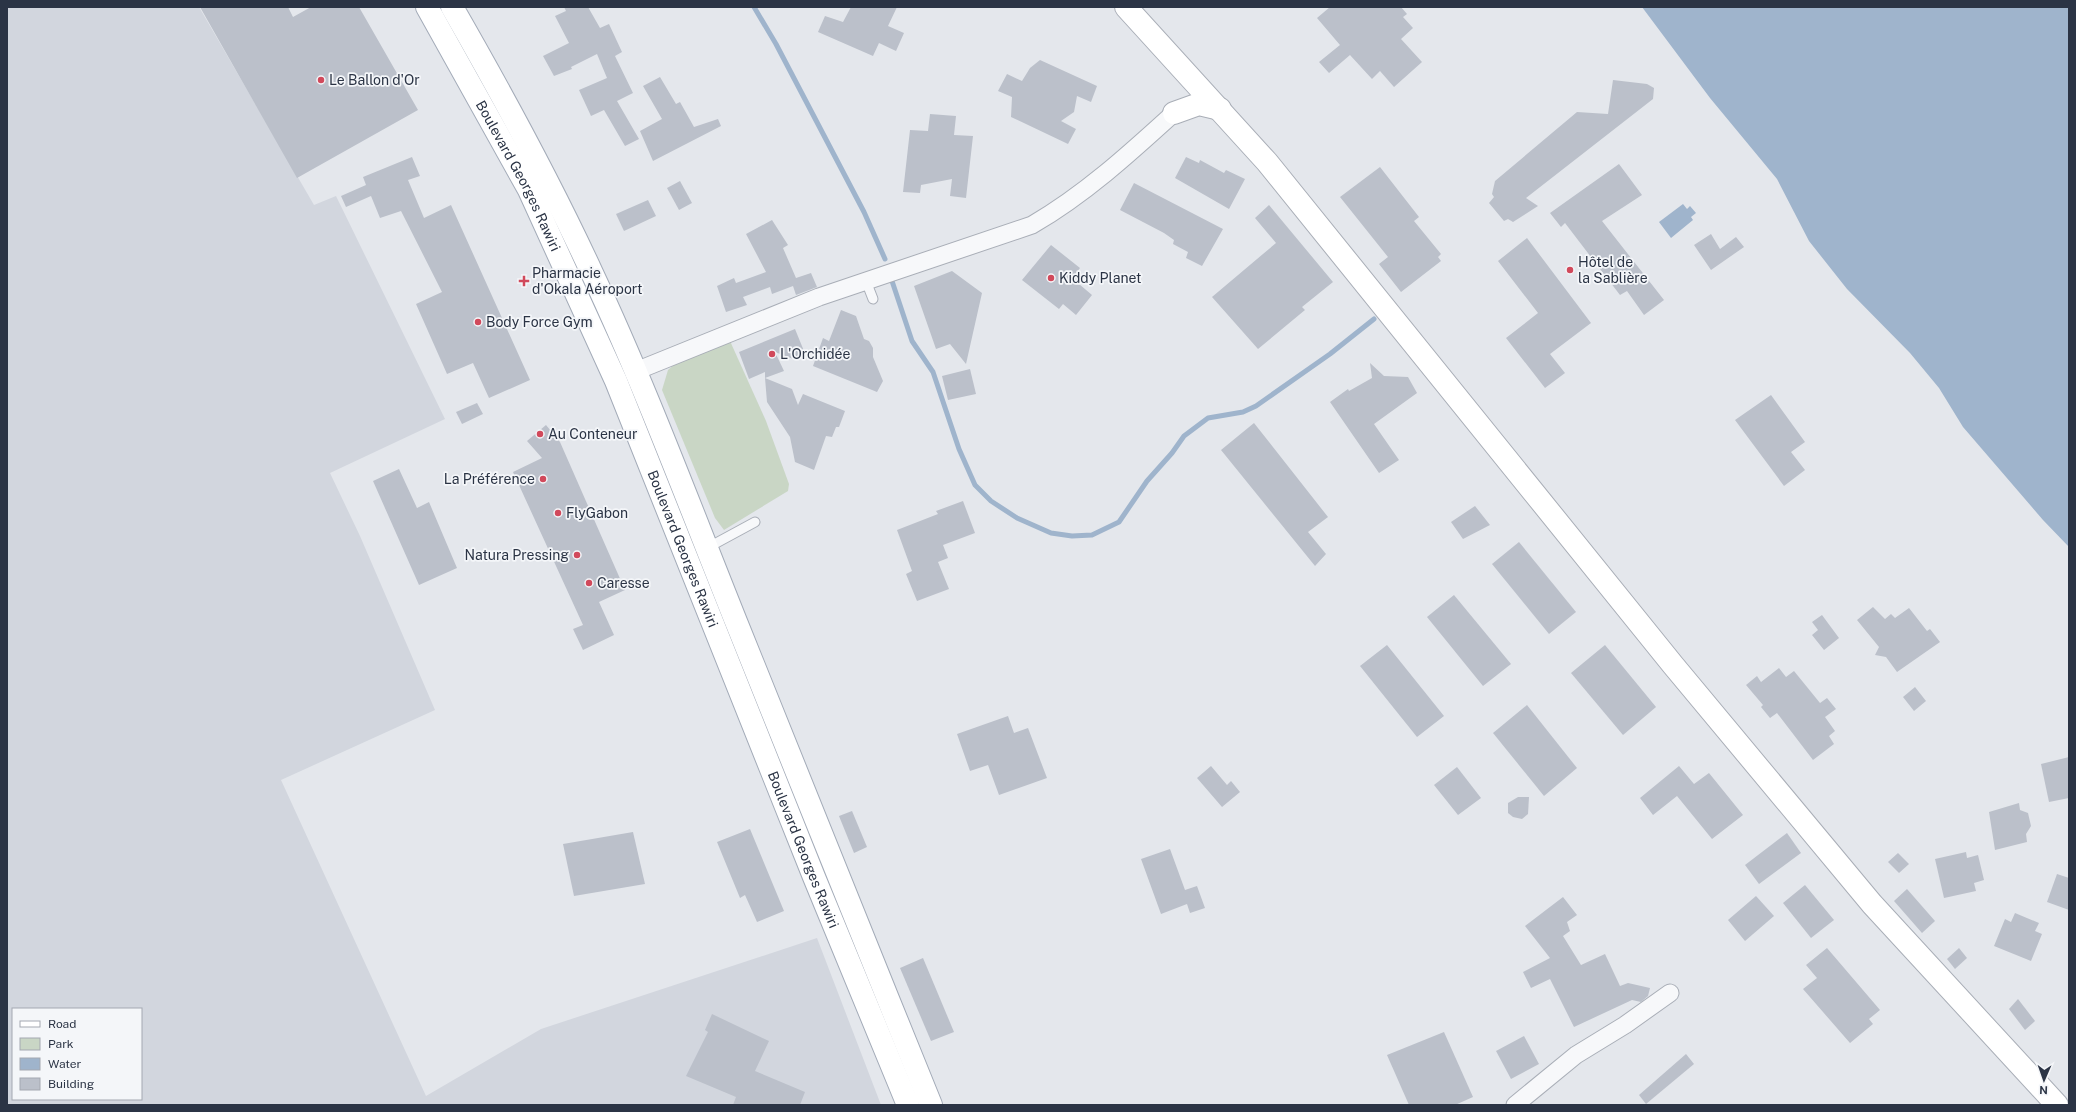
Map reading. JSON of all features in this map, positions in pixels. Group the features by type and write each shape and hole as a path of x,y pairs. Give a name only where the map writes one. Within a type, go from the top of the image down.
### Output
{"main road":[{"name":"Boulevard Georges Rawiri","path":"427,7 529,190 612,374 814,877 908,1105"},
{"name":"Boulevard Georges Rawiri","path":"452,7 548,181 593,274 636,371 931,1105"},
{"path":"1126,7 1272,168 1778,793 1872,904 2057,1105"},
{"path":"1174,113 1186,92 1185,71"},
{"path":"1174,113 1199,104 1220,109"}],"street":[{"path":"636,371 819,297 1003,237 1032,225 1059,210 1087,189 1174,113"},
{"path":"1515,1105 1576,1055 1631,1022 1670,993"}],"lane":[{"path":"866,281 873,299"},
{"path":"707,548 755,522"}],"shaded area":[{"path":"7,7 199,7 314,205 336,196 445,419 330,473 360,536 435,710 281,780 426,1096 541,1029 817,938 881,1105 7,1105"}],"green space":[{"path":"730,341 766,421 789,484 788,491 724,530 715,518 662,390 668,370 676,363"}],"water":[{"path":"1642,7 2069,7 2069,547 2043,520 1963,427 1939,388 1910,353 1847,289 1809,241 1777,179 1710,98"},
{"path":"1683,204 1687,209 1690,206 1696,213 1691,217 1693,220 1671,238 1659,222"}],"building":[{"name":"Le Ballon d'Or","path":"200,7 288,7 293,17 311,7 359,7 418,110 297,178"},
{"path":"564,7 588,7 600,28 609,24 622,52 615,56 633,93 617,101 639,139 625,146 604,110 591,116 579,90 607,78 597,54 571,67 572,69 554,76 543,56 569,43 555,16 566,11"},
{"path":"851,7 897,7 888,26 904,33 896,51 879,43 873,56 818,32 825,16 843,22"},
{"path":"1330,7 1401,7 1407,14 1403,17 1413,28 1401,39 1422,62 1394,87 1380,71 1372,79 1350,55 1329,73 1319,62 1340,45 1317,18"},
{"path":"1040,60 1097,86 1091,102 1077,96 1074,112 1061,121 1076,129 1068,144 1011,117 1012,97 998,91 1007,74 1022,81 1030,68"},
{"path":"660,77 676,104 680,102 694,127 718,119 721,126 653,161 640,131 662,119 643,86"},
{"path":"1613,80 1647,84 1654,88 1653,99 1526,198 1538,206 1513,222 1508,219 1504,221 1489,203 1494,197 1492,194 1495,181 1577,112 1608,114"},
{"path":"930,114 956,116 954,135 973,136 966,198 950,196 952,179 921,185 920,193 903,192 910,130 928,131"},
{"path":"412,157 420,176 408,180 424,218 451,205 530,380 489,398 473,363 447,374 416,304 442,292 401,211 380,218 371,196 346,207 341,196 366,185 363,177"},
{"path":"1186,157 1199,163 1200,160 1224,173 1226,170 1245,179 1229,209 1175,178"},
{"path":"1619,164 1642,195 1602,221 1664,300 1644,315 1627,291 1620,295 1565,223 1561,227 1550,213"},
{"path":"1380,167 1419,217 1414,221 1441,254 1438,257 1441,261 1401,292 1379,264 1388,257 1340,197"},
{"path":"680,181 692,203 679,210 667,188"},
{"path":"1134,183 1223,229 1202,266 1186,258 1188,252 1173,244 1174,240 1164,233 1120,210"},
{"path":"648,200 656,216 624,231 616,214"},
{"path":"1269,205 1333,282 1302,307 1305,310 1258,349 1212,297 1276,243 1255,218"},
{"path":"772,220 788,245 783,248 796,278 811,273 817,287 796,295 793,286 772,294 770,287 743,297 747,305 726,312 717,286 734,278 736,283 766,272 746,234"},
{"path":"1711,234 1720,249 1736,237 1744,247 1711,270 1694,245"},
{"path":"1527,238 1591,323 1550,354 1565,373 1545,388 1506,338 1538,313 1498,261"},
{"name":"Kiddy Planet","path":"1051,245 1080,268 1074,276 1081,281 1079,284 1092,295 1076,315 1063,304 1059,309 1022,280"},
{"path":"952,271 982,293 966,364 950,344 936,349 914,286"},
{"path":"841,310 856,316 864,339 869,341 873,348 873,357 883,381 877,392 813,366 823,338 829,341"},
{"name":"L'Orchidée","path":"795,329 806,356 796,360 775,352 784,371 765,378 765,372 749,379 739,352"},
{"path":"1370,363 1384,376 1408,377 1417,393 1374,424 1399,460 1379,473 1330,402 1348,389 1349,391 1372,378"},
{"path":"970,369 976,394 948,400 942,376"},
{"path":"765,378 792,389 798,405 803,394 845,411 839,427 836,427 832,437 826,436 814,470 795,462 790,437 767,402"},
{"path":"1771,395 1805,442 1791,452 1805,470 1784,486 1735,420"},
{"path":"477,403 483,414 462,424 456,412"},
{"path":"1254,423 1328,517 1308,532 1326,554 1315,566 1221,450"},
{"path":"546,425 560,442 625,590 599,602 614,635 583,650 573,629 583,625 513,472 542,458 527,441"},
{"path":"399,469 417,508 429,502 457,568 419,585 373,481"},
{"path":"963,501 975,533 943,545 948,558 938,562 949,589 917,601 906,574 912,571 897,530 938,514 936,511"},
{"path":"1475,506 1490,525 1463,539 1451,522"},
{"path":"1519,542 1576,612 1549,634 1492,564"},
{"path":"1454,595 1511,664 1483,686 1427,617"},
{"path":"1873,607 1885,619 1891,614 1895,618 1909,608 1927,631 1930,629 1940,642 1897,672 1886,657 1875,655 1879,647 1857,620"},
{"path":"1822,615 1839,638 1824,650 1812,635 1818,630 1812,622"},
{"path":"1387,645 1444,716 1417,737 1360,666"},
{"path":"1605,645 1656,707 1623,735 1571,673"},
{"path":"1779,668 1786,677 1794,671 1820,703 1827,698 1836,709 1825,717 1835,731 1829,736 1834,744 1813,760 1777,713 1770,718 1761,707 1763,705 1746,685 1757,676 1761,682"},
{"path":"1915,687 1926,701 1914,711 1903,697"},
{"path":"1527,705 1577,768 1544,796 1493,733"},
{"path":"1008,716 1014,733 1028,728 1047,778 999,795 988,765 970,771 957,734"},
{"path":"2069,757 2069,798 2049,802 2041,764"},
{"path":"1211,766 1227,785 1231,781 1240,792 1222,807 1197,778"},
{"path":"1679,766 1694,784 1709,773 1743,815 1712,839 1677,796 1653,815 1640,798"},
{"path":"1457,767 1481,798 1458,815 1434,785"},
{"path":"1518,797 1529,797 1528,814 1522,819 1513,817 1508,813 1508,803"},
{"path":"2019,803 2020,810 2028,813 2031,826 2026,834 2027,842 1995,850 1989,812"},
{"path":"852,811 867,847 854,853 839,816"},
{"path":"750,829 784,911 757,922 745,895 740,898 717,842"},
{"path":"633,832 645,884 574,896 563,844"},
{"path":"1787,833 1801,853 1759,884 1745,865"},
{"path":"1170,849 1185,890 1197,886 1205,908 1190,913 1187,904 1161,914 1141,859"},
{"path":"1966,852 1967,858 1978,855 1984,880 1974,883 1976,891 1944,898 1935,859"},
{"path":"1898,853 1909,864 1899,873 1888,862"},
{"path":"2057,874 2069,878 2069,910 2047,902"},
{"path":"1805,885 1834,920 1811,938 1783,903"},
{"path":"1907,889 1935,921 1922,933 1894,901"},
{"path":"1756,896 1774,916 1745,941 1728,920"},
{"path":"1563,897 1577,915 1567,922 1570,931 1563,936 1581,965 1605,954 1620,986 1628,983 1650,988 1648,996 1641,1002 1632,1000 1574,1027 1550,979 1531,988 1523,972 1550,958 1525,926"},
{"path":"2015,913 2039,923 2035,931 2042,934 2031,961 1994,946 2005,919 2011,922"},
{"path":"1827,948 1880,1010 1869,1019 1873,1024 1850,1043 1803,989 1817,978 1806,965"},
{"path":"1959,948 1967,958 1955,969 1947,959"},
{"path":"923,958 954,1032 931,1041 900,968"},
{"path":"2018,999 2035,1021 2025,1030 2009,1009"},
{"path":"712,1014 769,1041 755,1071 805,1092 800,1105 733,1105 736,1097 686,1076 708,1032 705,1030"},
{"path":"1444,1032 1473,1097 1455,1105 1409,1105 1387,1055"},
{"path":"1524,1036 1539,1064 1511,1079 1496,1051"},
{"path":"1686,1054 1694,1064 1646,1104 1639,1095"}],"waterway":[{"path":"754,7 776,44 864,212 885,259"},
{"path":"892,281 912,341 933,372 959,449 975,485 991,501 1017,518 1051,533 1072,536 1092,535 1119,522 1147,481 1172,453 1184,436 1208,418 1243,412 1256,406 1330,354 1374,319"}],"place":[{"name":"Le Ballon d'Or","path":"321,80"},
{"name":"Hôtel de la Sablière","path":"1570,270"},
{"name":"Kiddy Planet","path":"1051,278"},
{"name":"Pharmacie d'Okala Aéroport","path":"524,281"},
{"name":"Body Force Gym","path":"478,322"},
{"name":"L'Orchidée","path":"772,354"},
{"name":"Au Conteneur","path":"540,434"},
{"name":"La Préférence","path":"543,479"},
{"name":"FlyGabon","path":"558,513"},
{"name":"Natura Pressing","path":"577,555"},
{"name":"Caresse","path":"589,583"}]}
